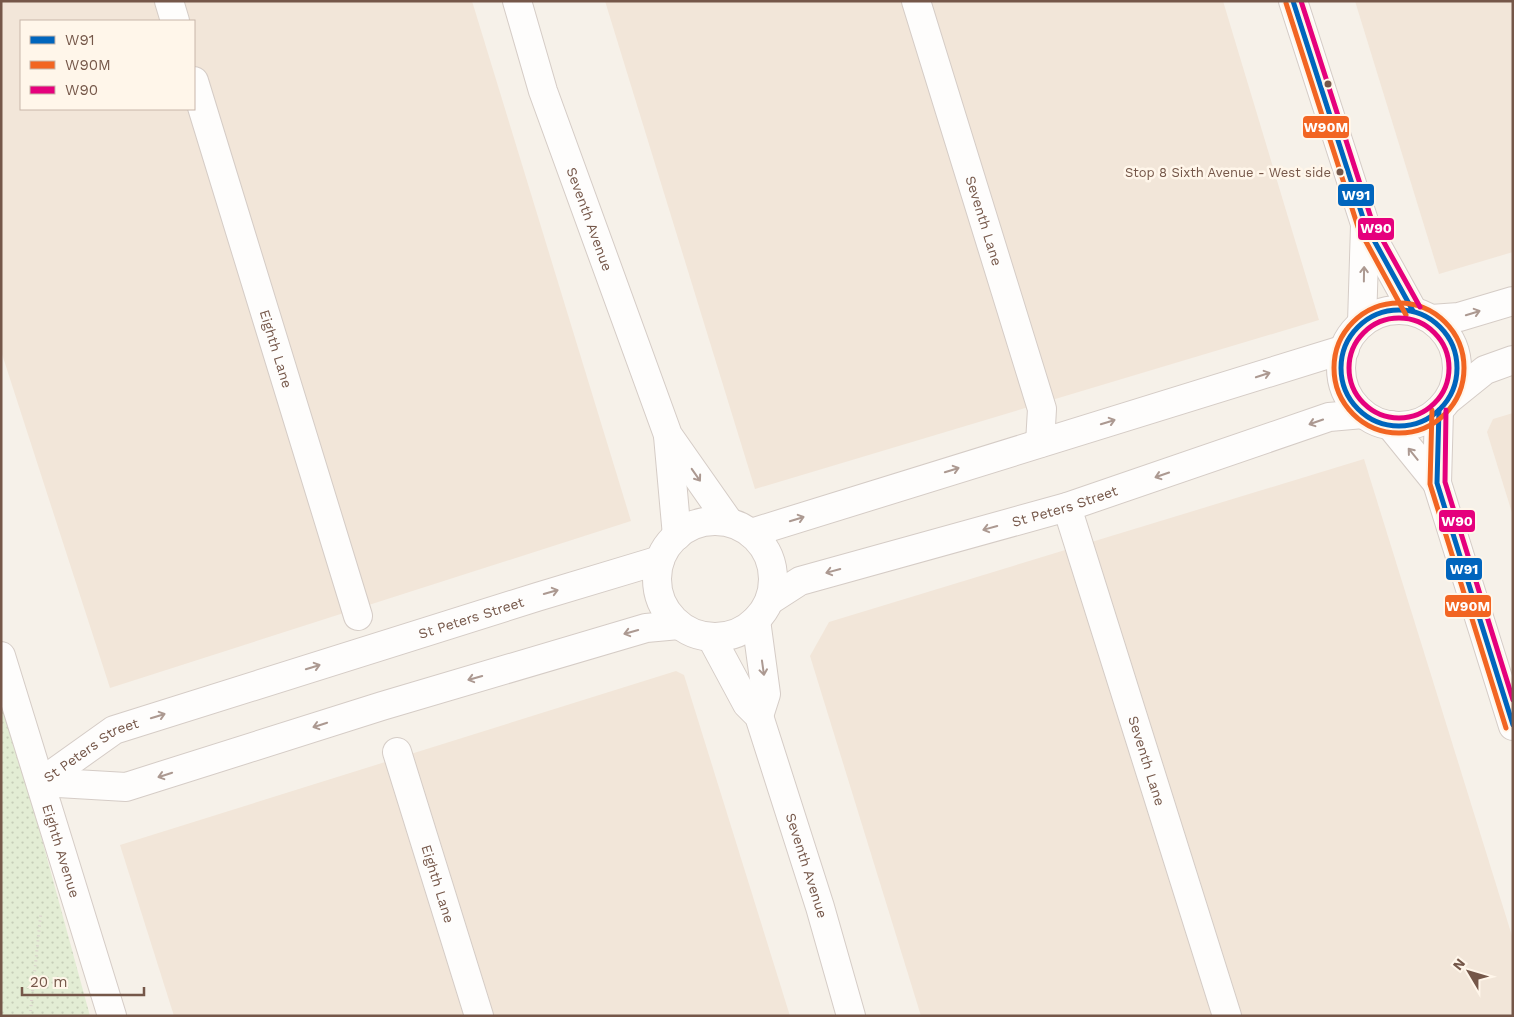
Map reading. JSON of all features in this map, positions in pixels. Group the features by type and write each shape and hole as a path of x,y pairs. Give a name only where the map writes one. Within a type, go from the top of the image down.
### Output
{"street":[{"path":"169,1 175,20"},
{"name":"Seventh Avenue","path":"517,1 543,91 668,435 677,536"},
{"name":"Seventh Lane","path":"916,1 1042,409 1040,443"},
{"path":"1293,1 1365,224 1422,315 1450,340 1457,360 1456,380 1444,404 1436,483"},
{"name":"Eighth Lane","path":"195,84 358,616"},
{"path":"1362,323 1365,224"},
{"path":"1513,301 1459,317 1422,315 1392,310 1373,316 1353,332 1342,356 1342,375 1350,398 1363,414 1381,423 1406,426 1428,418 1485,370 1513,360"},
{"path":"740,528 766,551 773,572 772,591 762,610 744,629 722,636 711,637 697,634 679,625 665,609 658,586 658,567 669,543 688,528 708,522 740,528 1040,443 1345,349"},
{"name":"St Peters Street","path":"762,610 800,581 1067,507 1330,417 1363,414"},
{"path":"1390,425 1436,483 1513,726"},
{"name":"Seventh Avenue","path":"668,435 740,528"},
{"name":"Seventh Lane","path":"1067,507 1227,1016"},
{"name":"St Peters Street","path":"41,782 114,730 660,560"},
{"path":"759,716 766,694 762,610"},
{"name":"St Peters Street","path":"41,782 126,787 382,706 637,630 679,625"},
{"name":"Seventh Avenue","path":"711,637 746,704 759,716 820,908 851,1016"},
{"name":"Eighth Avenue","path":"1,656 112,1016"},
{"name":"Eighth Lane","path":"397,752 479,1016"}],"path":[{"path":"30,1016 42,903"}],"shaded area":[{"path":"1,1 472,1 631,521 110,688 1,351"},
{"path":"605,1 1223,1 1319,320 755,489"},
{"path":"1355,1 1513,1 1513,252 1439,274"},
{"path":"1513,413 1513,516 1487,432 1493,419"},
{"path":"1364,459 1513,939 1513,1016 921,1016 810,656 829,622"},
{"path":"676,671 684,675 790,1016 174,1016 120,845"}],"green space":[{"path":"1,689 90,1016 1,1016"}],"transit line":[{"name":"W91","path":"1293,1 1365,224 1413,311"},
{"name":"W90","path":"1301,1 1372,221 1420,307"},
{"name":"W90M","path":"1286,3 1358,227 1406,315"},
{"name":"W90M","path":"1399,303 1412,304 1424,308 1445,322 1459,343 1463,355 1464,368 1463,381 1459,393 1445,414 1424,428 1412,432 1399,433 1386,432 1374,428 1353,414 1339,393 1335,381 1334,368 1335,355 1339,343 1353,322 1374,308 1386,304 1399,303"},
{"name":"W91","path":"1399,310 1421,315 1440,327 1452,346 1457,368 1452,390 1440,409 1421,421 1399,426 1377,421 1358,409 1346,390 1341,368 1346,346 1358,327 1377,315 1399,310"},
{"name":"W90","path":"1399,318 1409,319 1427,326 1441,340 1448,358 1449,368 1448,378 1441,396 1427,410 1409,417 1399,418 1389,417 1371,410 1357,396 1350,378 1349,368 1350,358 1357,340 1371,326 1389,319 1399,318"},
{"name":"W90M","path":"1432,410 1430,484 1506,728"},
{"name":"W91","path":"1439,410 1437,483 1513,725"},
{"name":"W90","path":"1446,410 1445,482 1513,700"}],"place":[{"name":"Stop 8 Sixth Avenue - West side","path":"1340,172"}]}
